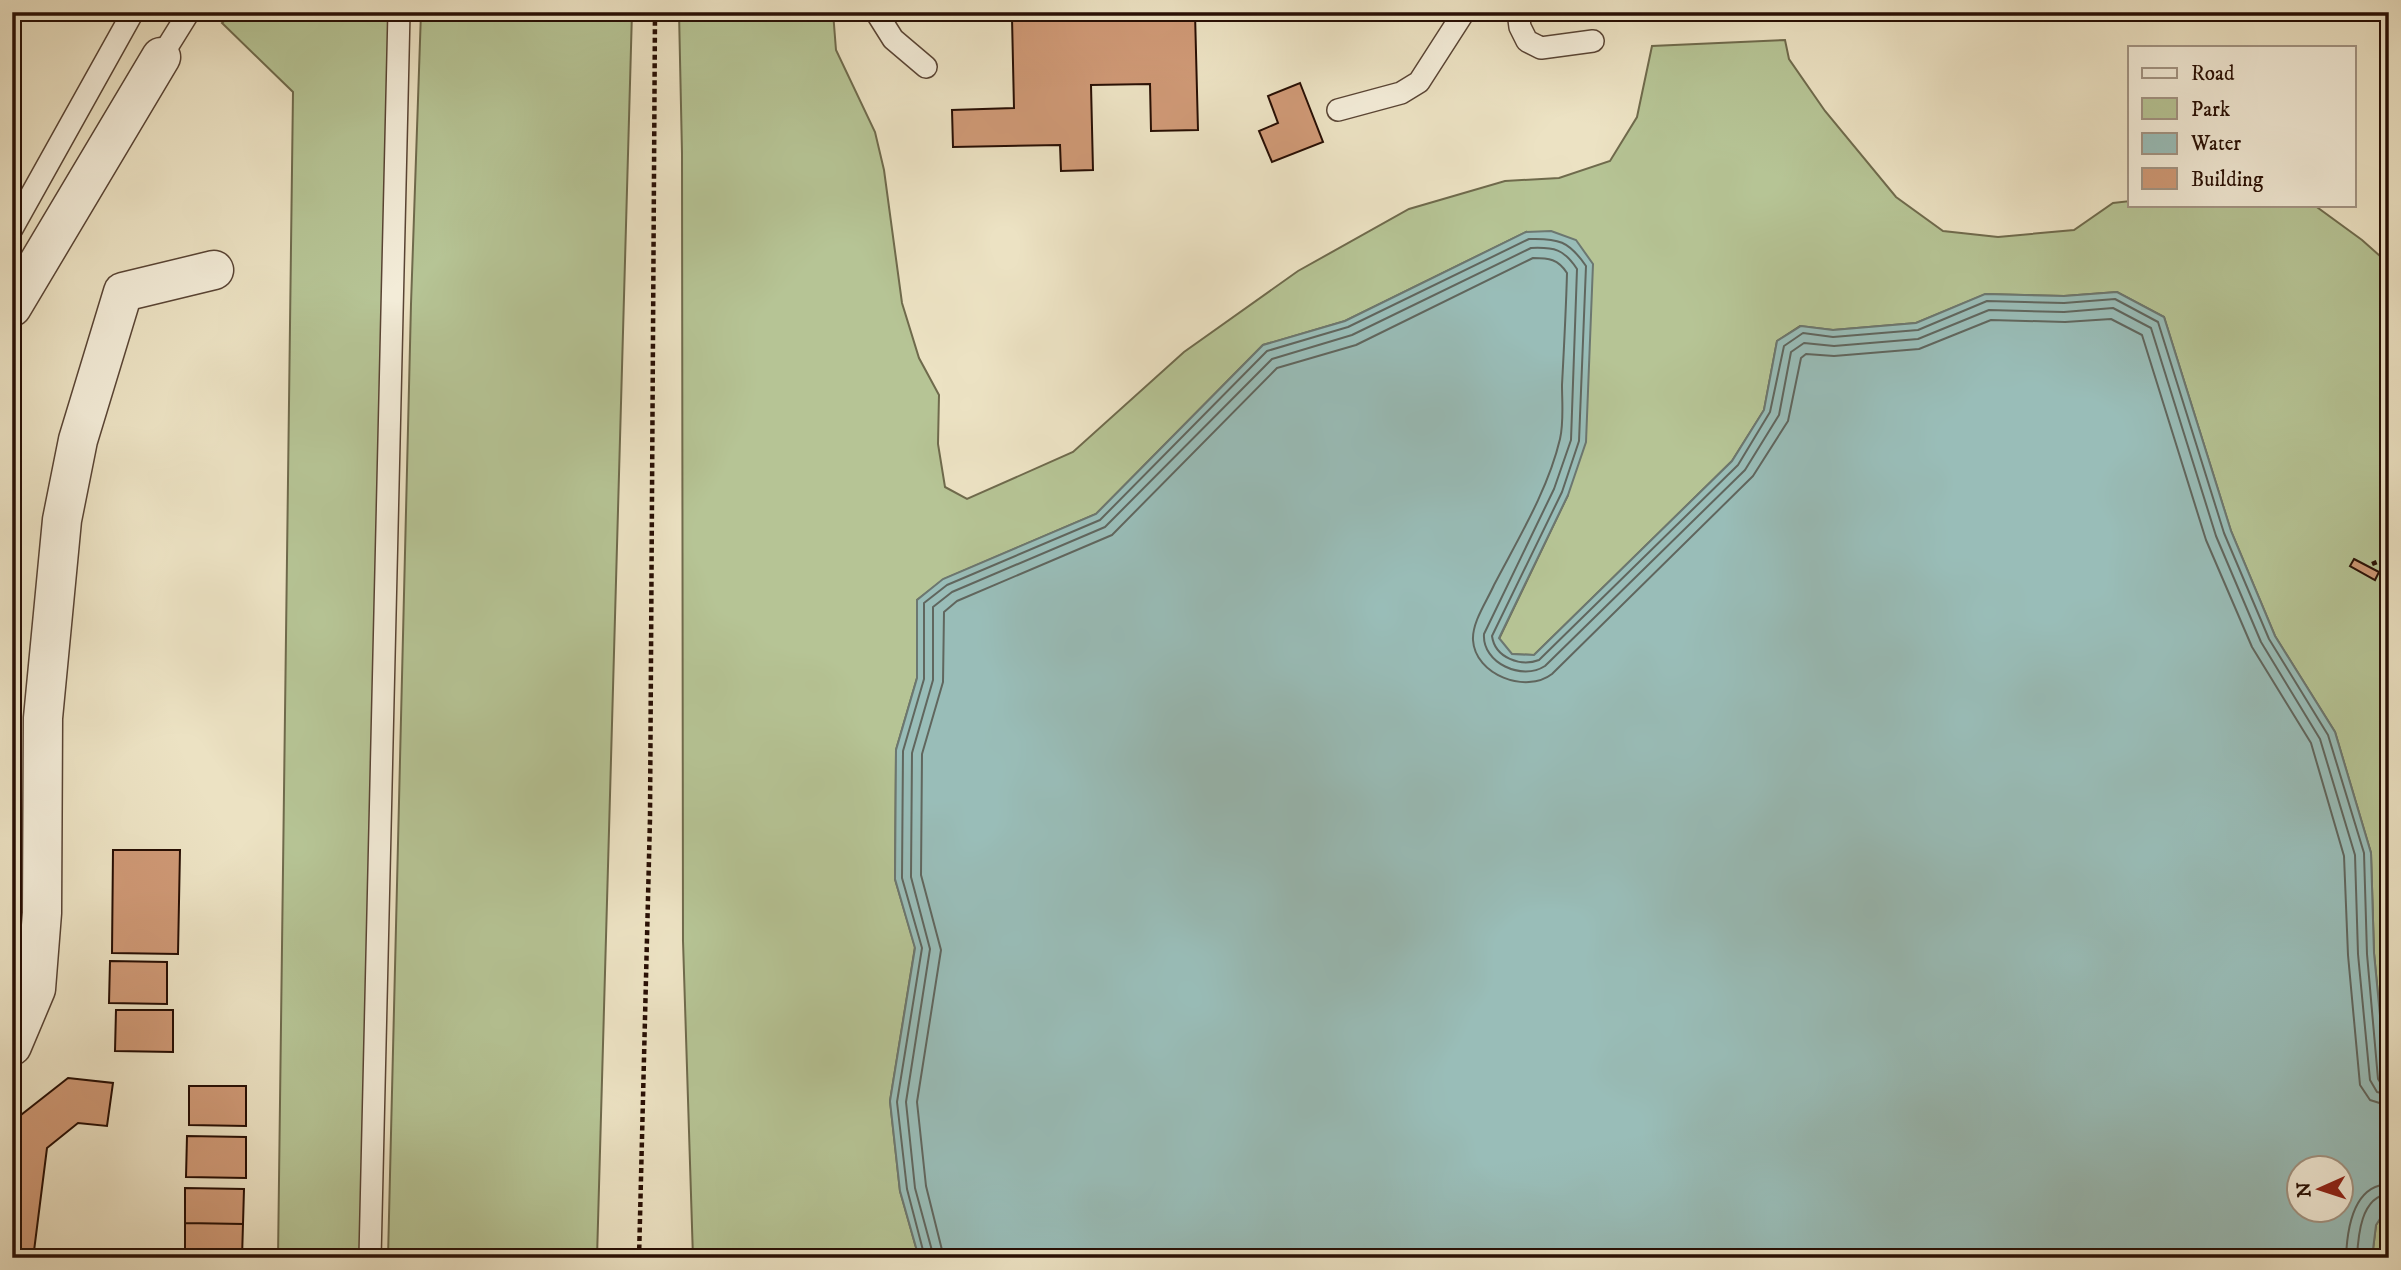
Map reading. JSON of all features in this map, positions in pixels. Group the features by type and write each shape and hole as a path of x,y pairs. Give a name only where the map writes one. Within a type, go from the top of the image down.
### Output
{"street":[{"path":"12,307 161,57"},
{"path":"12,1046 36,989 43,913 43,718 62,520 78,440 123,292 214,270"}],"lane":[{"path":"12,229 133,12"},
{"path":"161,57 189,12"},
{"path":"370,1258 399,12"},
{"path":"876,12 893,39 926,67"},
{"path":"1338,110 1401,93 1419,82 1464,12"},
{"path":"1518,12 1520,27 1527,41 1541,48 1593,41"}],"path":[{"path":"639,1258 650,818 655,12"},
{"path":"2372,564 2389,557"}],"green space":[{"path":"233,12 392,12 362,1258 278,1258 293,92 222,23"},
{"path":"421,12 632,12 597,1258 388,1258 411,304"},
{"path":"679,12 833,12 836,50 875,132 884,170 902,303 919,358 939,395 938,444 945,487 967,499 1073,452 1184,352 1298,271 1409,209 1505,181 1559,178 1610,161 1637,117 1652,46 1785,40 1789,59 1825,111 1896,197 1943,231 1998,237 2074,230 2113,203 2128,201 2128,206 2315,206 2362,240 2389,264 2389,1109 2374,953 2371,853 2335,732 2275,636 2231,531 2164,317 2117,292 2064,296 1986,294 1916,323 1833,330 1800,326 1777,341 1764,410 1732,461 1534,655 1511,654 1499,639 1568,495 1526,232 1345,321 1263,345 1096,514 944,579 917,600 917,678 896,750 895,879 915,947 890,1101 900,1191 919,1258 693,1258 683,941 682,153"},
{"path":"2389,1205 2389,1258 2372,1258 2376,1225"}],"water":[{"path":"1551,231 1576,240 1593,264 1586,442 1568,495 1499,638 1512,654 1534,655 1732,461 1764,410 1777,341 1801,326 1833,330 1916,323 1985,294 2064,296 2117,292 2164,317 2231,531 2275,636 2335,732 2371,853 2374,953 2389,1109 2389,1205 2376,1225 2372,1258 919,1258 900,1191 890,1101 915,948 895,879 896,750 917,678 917,600 943,579 1096,514 1263,345 1345,321 1526,232"}],"building":[{"path":"1195,13 1198,130 1151,131 1150,84 1091,85 1093,170 1061,171 1060,145 953,147 952,110 1014,108 1012,18"},
{"path":"1300,83 1323,142 1272,162 1259,131 1278,123 1268,96"},
{"path":"2354,559 2379,572 2375,580 2350,566"},
{"path":"113,850 180,850 178,954 112,953"},
{"path":"110,961 167,962 167,1004 109,1003"},
{"path":"116,1010 173,1010 173,1052 115,1051"},
{"path":"68,1078 113,1083 107,1126 78,1123 47,1148 34,1251 12,1248 12,1122"},
{"path":"189,1086 246,1086 246,1126 189,1125"},
{"path":"187,1136 246,1137 246,1178 186,1177"},
{"path":"185,1188 244,1189 243,1224 185,1223"},
{"path":"185,1223 243,1224 242,1258 185,1258"}]}
